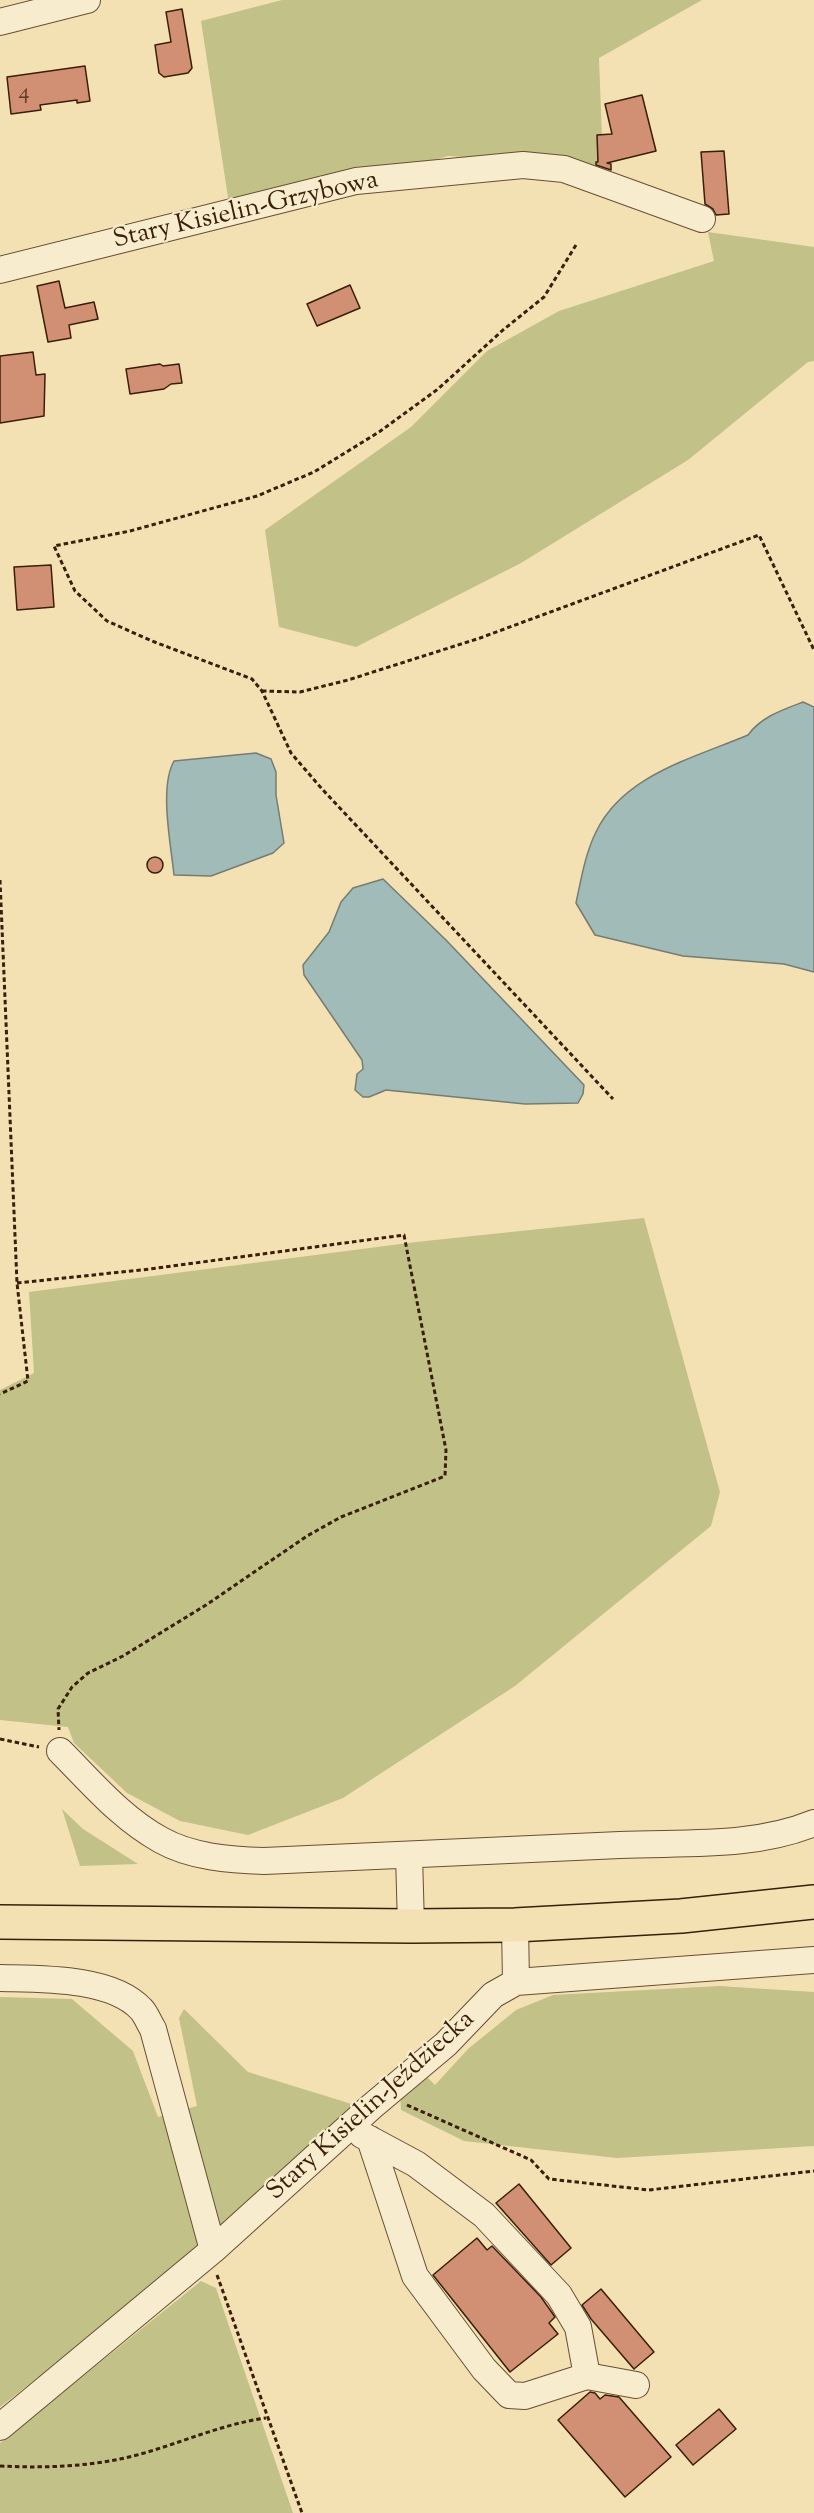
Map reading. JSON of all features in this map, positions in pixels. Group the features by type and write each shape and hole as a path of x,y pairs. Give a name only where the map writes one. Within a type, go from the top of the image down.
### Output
{"main road":[{"path":"0,1922 515,1925 681,1916 814,1902"}],"street":[{"path":"0,22 87,0"},
{"name":"Stary Kisielin-Grzybowa","path":"0,270 356,181 523,165 564,169 702,219"},
{"path":"60,1751 128,1819 162,1841 197,1853 231,1860 264,1862 624,1844 736,1842 802,1828 814,1823"},
{"path":"409,1855 411,1926"},
{"path":"515,1925 516,1982"},
{"name":"Stary Kisielin-Jeździecka","path":"0,2427 213,2250 359,2134 387,2095 446,2044 493,1995 516,1982 814,1960"},
{"path":"0,1978 59,1980 109,1988 141,2009 153,2029 213,2250"},
{"path":"359,2134 417,2164 484,2215 559,2295 578,2327 587,2376"},
{"path":"359,2134 415,2276 484,2369 509,2395 525,2396 587,2376 636,2385"}],"path":[{"path":"576,245 544,297 503,330 438,389 379,432 314,472 257,496 130,531 54,546 75,591 107,621 152,641 252,679 262,691 291,753 314,780 613,1099"},
{"path":"262,691 300,693 348,680 480,638 759,535 814,650"},
{"path":"0,880 17,1283 28,1381 0,1394"},
{"path":"0,1739 60,1751 58,1709 72,1687 88,1672 123,1656 206,1605 307,1536 341,1517 445,1476 446,1450 404,1234 150,1269 17,1283"},
{"path":"387,2095 531,2160 549,2179 649,2190 814,2171"},
{"path":"213,2250 217,2275 266,2418 302,2513"},
{"path":"0,2466 35,2468 120,2459 239,2422 266,2418"}],"shaded area":[{"path":"282,0 702,0 599,58 603,166 448,156 231,217 201,21"},
{"path":"708,232 814,247 814,361 808,362 688,460 521,563 356,647 279,627 265,530 411,427 487,351 559,311 714,261"},
{"path":"644,1218 720,1492 711,1526 515,1686 343,1798 248,1835 180,1821 127,1793 74,1743 68,1727 0,1720 0,1390 34,1373 29,1292 416,1242"},
{"path":"62,1809 83,1829 138,1864 80,1866"},
{"path":"719,1986 814,1992 814,2146 617,2158 464,2141 401,2110 400,2092 422,2072 435,2085 468,2049 516,2010 553,1995"},
{"path":"0,1997 72,1999 133,2051 158,2117 197,2106 179,2018 184,2009 248,2072 355,2105 200,2251 0,2407"},
{"path":"201,2281 216,2288 293,2513 0,2513 0,2443"}],"water":[{"path":"803,702 814,707 814,972 784,964 683,956 595,935 576,903 589,849 608,812 642,782 683,761 748,735 759,723"},
{"path":"256,753 271,759 276,772 276,795 284,843 273,853 211,876 174,875 167,786 174,761"},
{"path":"383,879 446,940 584,1085 583,1094 578,1103 525,1104 386,1090 363,1097 355,1090 357,1074 363,1069 362,1060 304,975 303,965 329,932 341,902 353,888"}],"building":[{"path":"182,9 192,68 188,73 164,77 159,73 155,45 171,42 166,12"},
{"path":"85,66 90,101 77,103 77,100 40,105 41,110 11,114 7,77"},
{"path":"642,95 656,151 607,163 611,164 611,170 596,165 598,162 597,135 612,134 605,104"},
{"path":"724,151 729,214 716,215 713,209 705,204 701,152"},
{"path":"59,281 65,308 94,302 98,319 69,325 71,338 48,342 37,286"},
{"path":"350,285 360,308 317,326 307,304"},
{"path":"33,352 36,375 45,374 44,416 0,423 0,356"},
{"path":"160,364 163,366 179,364 182,383 171,384 164,389 130,394 126,369"},
{"path":"51,565 54,607 17,610 14,567"},
{"path":"155,857 161,859 163,865 161,871 155,873 149,871 147,865 149,859"},
{"path":"519,2184 571,2248 551,2265 496,2203"},
{"path":"477,2238 487,2250 492,2246 541,2297 555,2317 549,2323 558,2334 510,2372 433,2275"},
{"path":"601,2289 654,2352 634,2369 591,2319 582,2305"},
{"path":"590,2392 595,2393 600,2399 605,2395 619,2397 671,2457 625,2497 558,2420"},
{"path":"719,2409 736,2429 693,2465 676,2445"}]}
